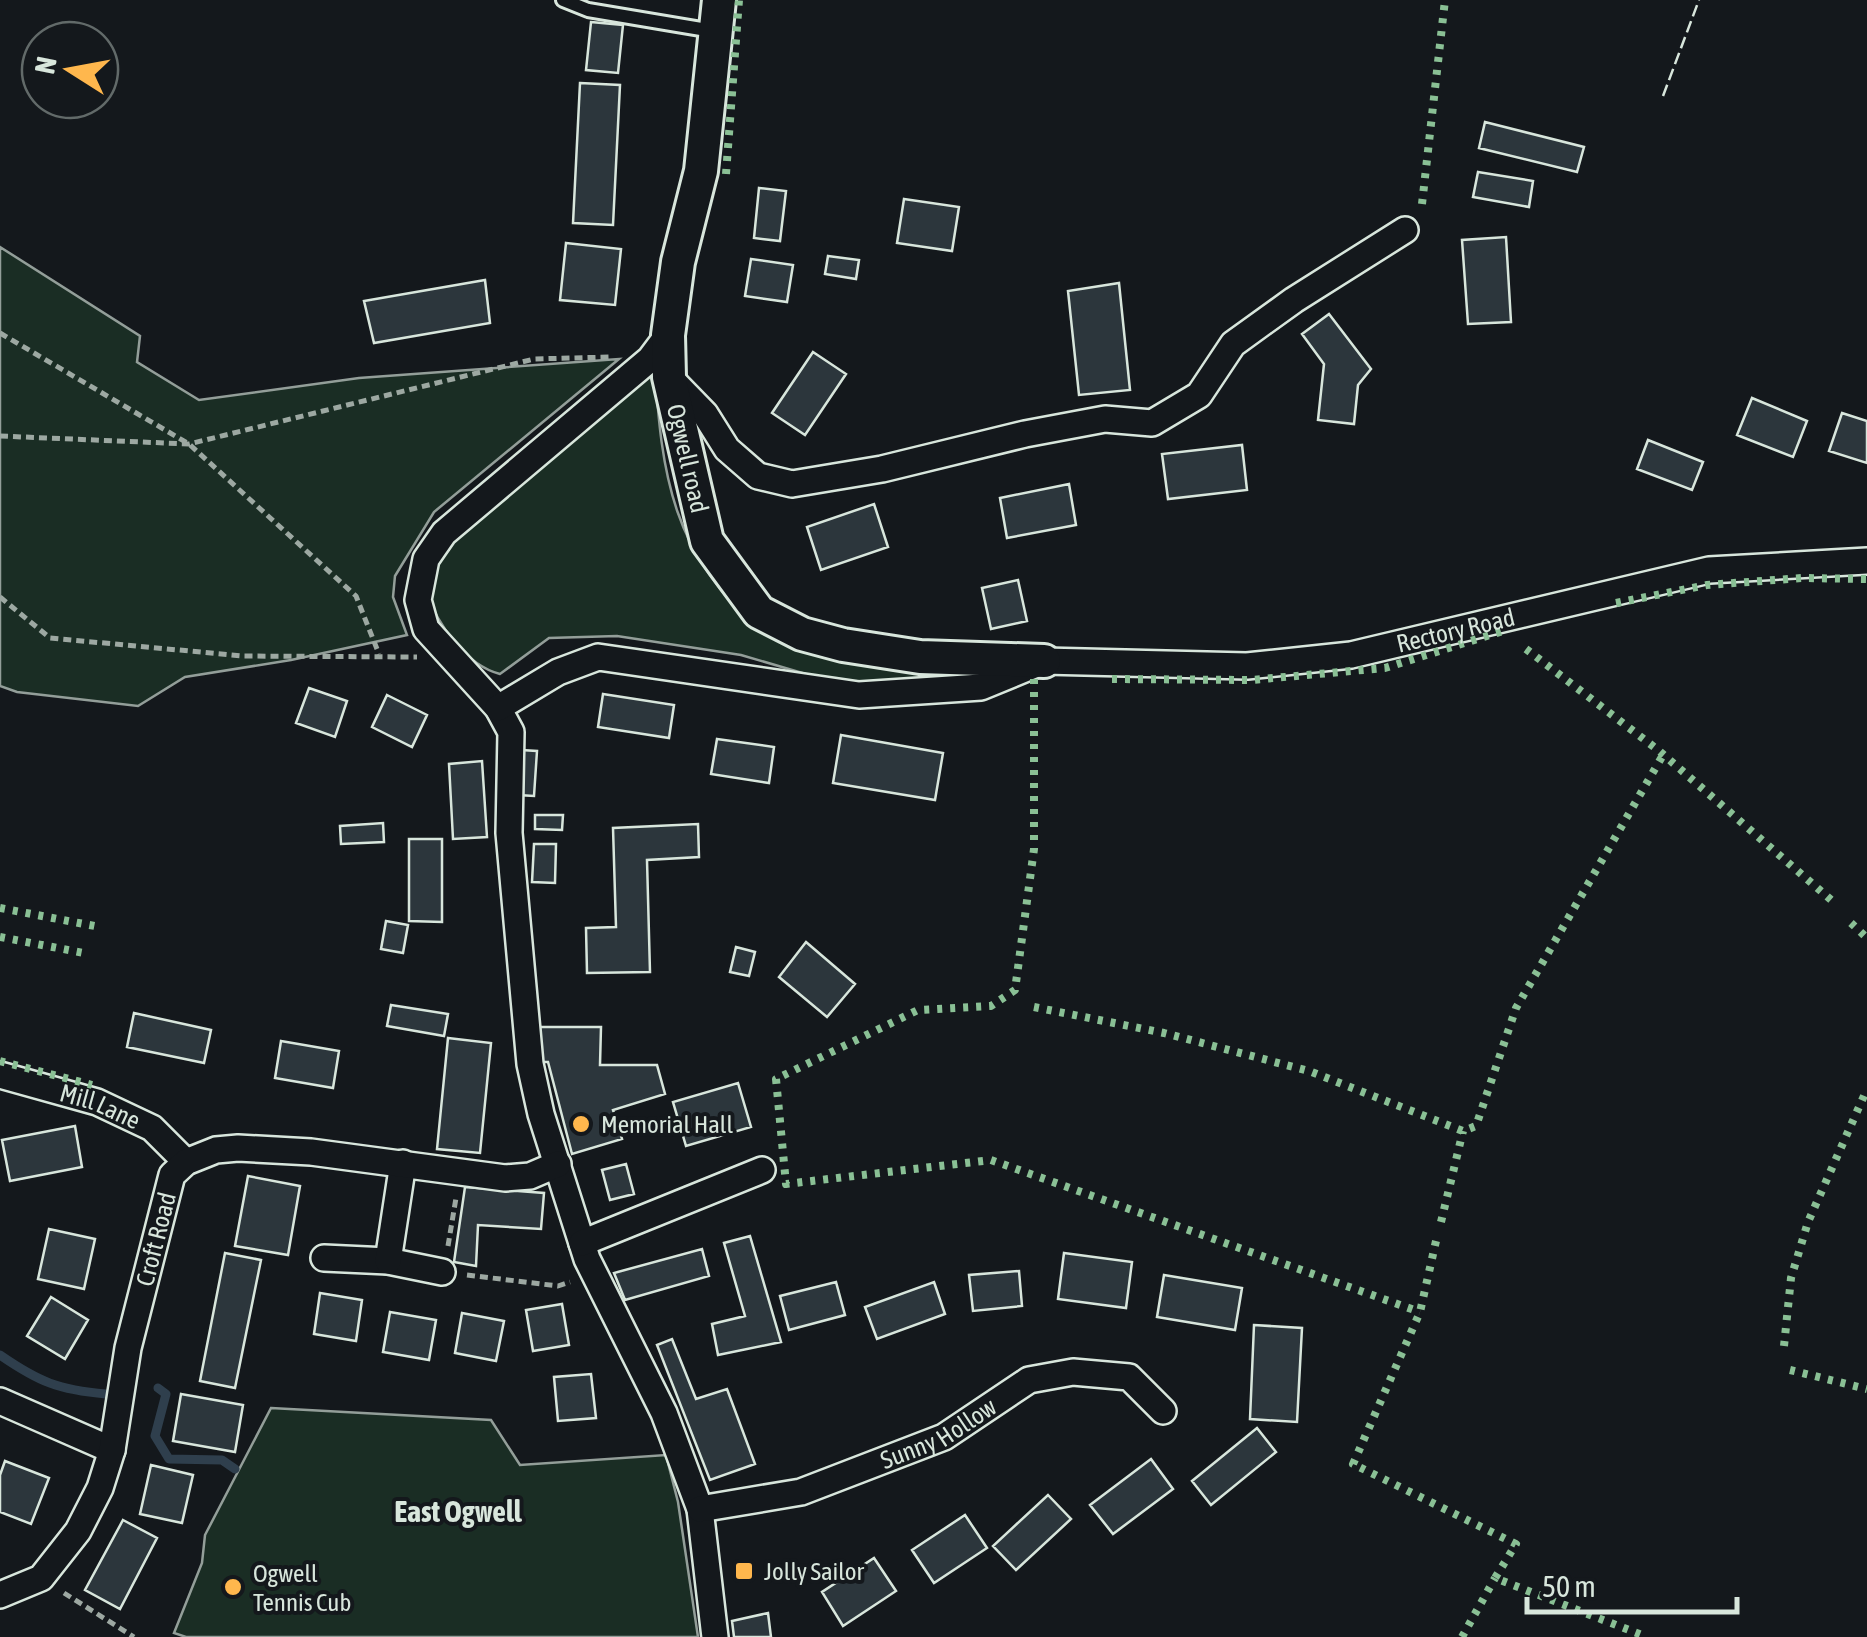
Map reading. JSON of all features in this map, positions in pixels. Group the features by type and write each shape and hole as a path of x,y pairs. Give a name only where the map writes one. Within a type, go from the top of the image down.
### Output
{"street":[{"name":"Ogwell road","path":"718,16 701,171 678,262 662,357 707,541 759,612 802,634 920,657 1044,661"},
{"path":"715,1637 700,1509 664,1413 582,1243 541,1114 530,1064 509,833 511,732 498,708 426,629 418,600 426,559 444,533 662,357 727,449 758,476 792,484 1105,419 1152,423 1199,395 1233,344 1405,230"},
{"name":"Rectory Road","path":"1044,661 1247,666 1304,662 1351,655 1710,570 1867,561"},
{"path":"498,708 558,672 598,657 859,695 982,687 1044,661"},
{"name":"Mill Lane","path":"0,1075 97,1102 152,1128 186,1162"},
{"name":"Croft Road","path":"0,1595 41,1578 78,1531 100,1488 112,1450 128,1348 172,1175 186,1162 216,1150 238,1148 403,1163 505,1178 530,1176 558,1164"},
{"path":"388,1261 403,1163"},
{"path":"582,1243 762,1170"},
{"path":"324,1258 388,1261 442,1272"},
{"name":"Sunny Hollow","path":"700,1509 801,1492 944,1437 1029,1380 1073,1372 1128,1378 1163,1411"},
{"path":"0,1402 112,1450"}],"lane":[{"path":"563,0 588,10 718,16"}],"path":[{"path":"0,333 189,444 356,596 378,654 243,656 50,638 0,597"},
{"path":"0,436 189,444 534,358 662,357"},
{"path":"459,1170 442,1272 558,1286 596,1274"},
{"path":"41,1578 134,1637"}],"green space":[{"path":"0,247 140,336 137,362 199,400 359,378 619,359 434,512 395,576 393,597 407,635 291,660 185,677 138,706 17,692 0,686"},
{"path":"655,366 662,443 677,511 708,572 760,630 985,675 880,685 826,680 741,655 617,636 549,638 500,674 464,652 437,617 426,592 444,542"},
{"path":"271,1408 491,1420 520,1465 666,1455 678,1502 698,1637 186,1637 174,1633 202,1563 205,1535"}],"building":[{"path":"591,22 623,25 618,73 586,70"},
{"path":"580,83 620,85 613,225 573,223"},
{"path":"1485,122 1584,147 1577,172 1479,148"},
{"path":"1478,172 1533,181 1529,207 1473,197"},
{"path":"759,188 786,191 780,241 754,238"},
{"path":"904,199 959,207 952,251 897,243"},
{"path":"1506,237 1511,322 1468,324 1462,240"},
{"path":"566,243 621,249 615,305 560,300"},
{"path":"828,256 859,260 856,279 825,274"},
{"path":"751,259 793,265 787,302 745,296"},
{"path":"485,280 490,323 374,343 364,301"},
{"path":"1119,283 1130,390 1079,395 1068,291"},
{"path":"1329,314 1371,369 1358,385 1354,424 1318,420 1324,364 1302,334"},
{"path":"813,352 846,374 805,435 772,413"},
{"path":"1752,398 1807,421 1793,457 1737,435"},
{"path":"1842,413 1867,421 1867,463 1829,451"},
{"path":"1648,440 1703,462 1692,490 1637,469"},
{"path":"1242,445 1247,490 1168,499 1162,454"},
{"path":"1069,484 1076,525 1007,538 1000,498"},
{"path":"874,504 888,547 821,570 807,527"},
{"path":"1018,580 1027,621 991,629 982,588"},
{"path":"309,688 347,701 335,737 296,723"},
{"path":"603,694 674,705 669,738 598,727"},
{"path":"387,695 427,715 412,747 372,727"},
{"path":"841,735 943,753 935,800 833,783"},
{"path":"717,739 774,747 769,783 711,774"},
{"path":"521,750 537,751 534,796 518,795"},
{"path":"482,761 487,837 453,839 449,764"},
{"path":"535,815 563,815 562,830 535,829"},
{"path":"383,823 384,842 341,844 340,826"},
{"path":"698,824 699,857 647,860 650,972 587,973 586,928 616,927 613,828"},
{"path":"409,839 442,839 442,922 409,921"},
{"path":"534,844 556,844 555,883 532,882"},
{"path":"386,921 408,925 403,953 381,949"},
{"path":"806,942 855,984 827,1017 779,977"},
{"path":"736,947 755,952 749,976 730,972"},
{"path":"391,1005 448,1014 444,1036 387,1026"},
{"path":"134,1013 211,1030 204,1063 127,1047"},
{"path":"536,1027 601,1027 600,1065 657,1065 665,1094 613,1110 622,1139 572,1154 548,1062 536,1062"},
{"path":"448,1038 491,1043 480,1153 437,1149"},
{"path":"281,1041 339,1051 333,1088 275,1078"},
{"path":"738,1083 751,1127 686,1146 673,1102"},
{"path":"75,1126 82,1167 10,1181 2,1140"},
{"path":"626,1164 634,1194 610,1200 602,1170"},
{"path":"248,1176 300,1186 288,1255 235,1246"},
{"path":"465,1187 544,1193 541,1229 478,1225 476,1266 454,1262"},
{"path":"49,1229 95,1239 84,1289 38,1279"},
{"path":"750,1236 781,1342 718,1355 712,1324 745,1316 724,1243"},
{"path":"702,1249 709,1276 625,1300 614,1273"},
{"path":"225,1253 261,1260 235,1388 200,1381"},
{"path":"1064,1253 1132,1262 1126,1308 1058,1299"},
{"path":"1019,1271 1022,1306 973,1311 969,1275"},
{"path":"1164,1275 1242,1288 1235,1330 1157,1317"},
{"path":"836,1282 845,1315 789,1330 780,1296"},
{"path":"934,1282 945,1314 877,1339 865,1307"},
{"path":"320,1293 362,1300 356,1341 314,1334"},
{"path":"51,1297 88,1320 65,1359 27,1336"},
{"path":"562,1304 569,1345 533,1351 526,1310"},
{"path":"390,1312 436,1320 429,1360 383,1352"},
{"path":"462,1313 504,1321 496,1361 455,1353"},
{"path":"1254,1325 1302,1328 1297,1422 1250,1419"},
{"path":"672,1339 696,1399 727,1389 755,1464 710,1480 657,1345"},
{"path":"591,1374 596,1418 558,1421 554,1377"},
{"path":"181,1394 243,1405 235,1452 173,1441"},
{"path":"1257,1428 1276,1452 1211,1505 1192,1481"},
{"path":"1151,1459 1173,1489 1113,1534 1090,1505"},
{"path":"5,1461 49,1478 31,1524 0,1512 0,1475"},
{"path":"151,1465 193,1475 182,1523 140,1514"},
{"path":"1048,1495 1071,1519 1016,1570 993,1546"},
{"path":"965,1515 987,1548 934,1583 912,1550"},
{"path":"123,1520 157,1538 120,1609 85,1590"},
{"path":"874,1558 896,1591 843,1626 822,1592"},
{"path":"768,1613 771,1637 734,1637 732,1621"}],"waterway":[{"path":"0,1355 50,1383 106,1394"},
{"path":"158,1388 166,1394 155,1436 169,1459 222,1460 235,1469"}],"hedge":[{"path":"726,174 739,0"},
{"path":"1422,204 1445,0"},
{"path":"1616,603 1707,585 1802,578 1867,579"},
{"path":"1112,679 1251,680 1385,668 1506,630"},
{"path":"1526,649 1658,750 1837,905"},
{"path":"1034,679 1034,849 1015,990 991,1006 918,1010 776,1079 786,1184 991,1160 1420,1312"},
{"path":"1034,1007 1164,1033 1309,1071 1463,1131 1476,1126 1516,1008 1663,755"},
{"path":"0,908 100,927"},
{"path":"1851,923 1867,938"},
{"path":"0,937 89,954"},
{"path":"0,1061 92,1085"},
{"path":"1784,1346 1791,1278 1808,1222 1867,1089"},
{"path":"1441,1222 1463,1131"},
{"path":"1436,1241 1420,1312 1353,1464 1516,1544 1495,1578 1647,1637"},
{"path":"1790,1370 1867,1389"},
{"path":"1462,1637 1495,1578"}],"fence":[{"path":"1663,96 1699,0"}],"place":[{"name":"Memorial Hall","path":"581,1124"},
{"name":"Jolly Sailor","path":"744,1571"},
{"name":"Ogwell Tennis Cub","path":"233,1587"}],"district":[{"name":"East Ogwell","path":"458,1511"}]}
